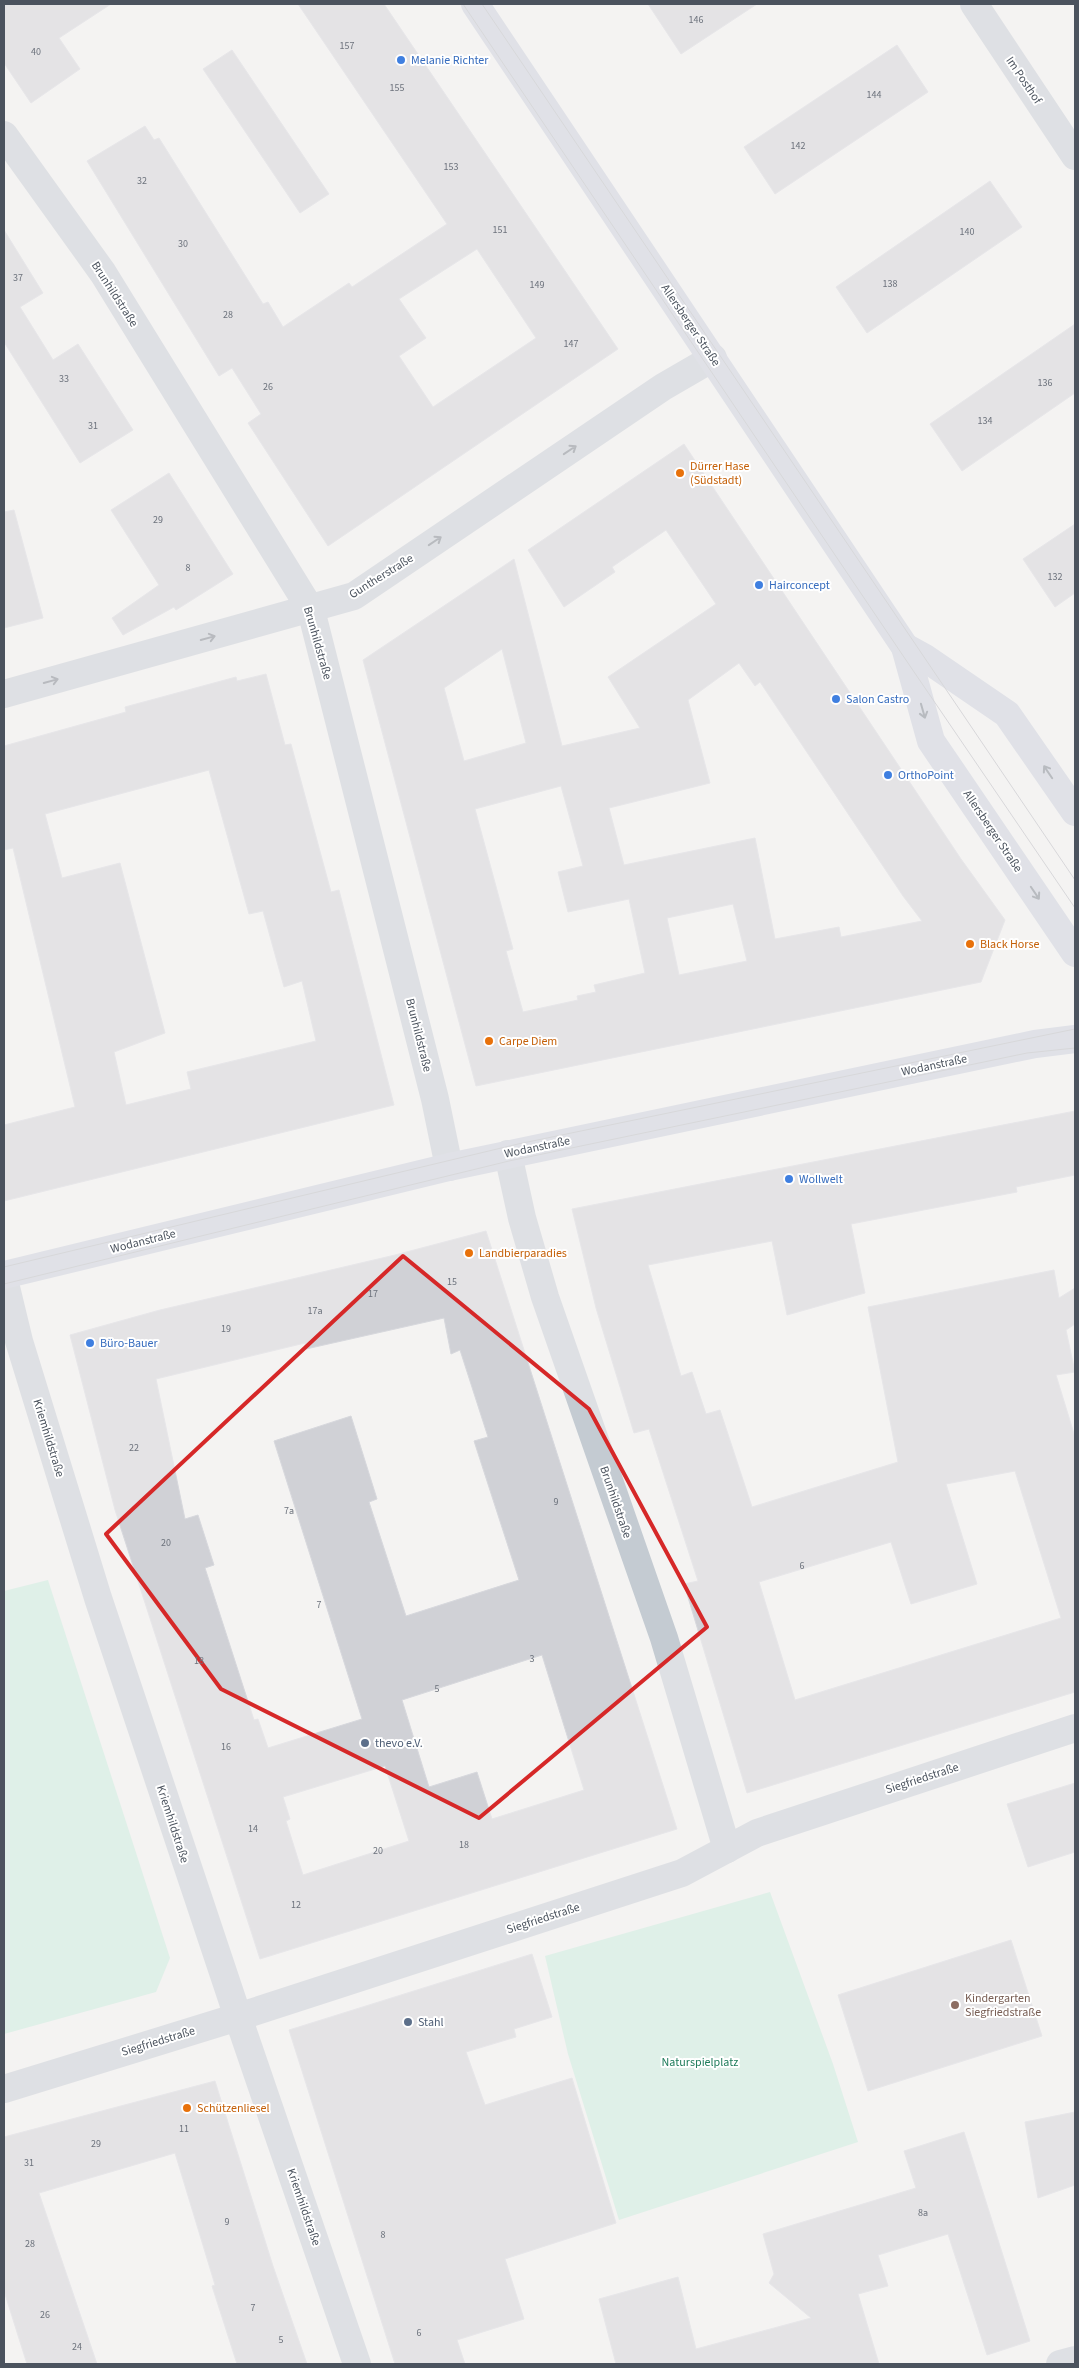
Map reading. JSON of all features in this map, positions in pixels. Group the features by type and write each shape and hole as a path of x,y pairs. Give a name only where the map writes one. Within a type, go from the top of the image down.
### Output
{"main road":[{"name":"Allersberger Straße","path":"475,4 905,647 931,741 1075,953"},
{"name":"Allersberger Straße","path":"905,647 926,658 1007,714 1075,812"},
{"name":"Wodanstraße","path":"4,1277 449,1167 1035,1044 1075,1039"}],"street":[{"name":"Im Posthof","path":"974,4 1075,156"},
{"name":"Brunhildstraße","path":"4,135 103,273 311,610 435,1099 449,1167"},
{"name":"Guntherstraße","path":"4,694 311,610 354,596 663,387 713,358"},
{"name":"Brunhildstraße","path":"508,1154 522,1218 545,1297 664,1638 727,1849"},
{"name":"Kriemhildstraße","path":"4,1277 19,1341 98,1598 238,2017 357,2364"},
{"name":"Siegfriedstraße","path":"4,2089 238,2017 682,1873 757,1833 1075,1728"},
{"path":"1060,2364 1075,2360"}],"highlighted area":[{"path":"403,1256 589,1409 707,1627 479,1818 221,1689 106,1534"}],"green space":[{"path":"48,1580 170,1958 156,1992 4,2034 4,1591"},
{"name":"Naturspielplatz","path":"770,1892 833,2064 858,2142 619,2220 568,2054 545,1956"}],"building":[{"path":"4,4 111,4 59,38 80,69 31,103 4,63"},
{"path":"298,4 384,4 618,349 328,546 248,423 261,414 232,368 219,376 87,161 145,126 154,140 159,138 263,304 268,302 283,327 349,283 352,287 447,224","holes":["477,249 536,338 433,407 399,356 426,338 399,299"]},
{"path":"648,4 757,4 681,54"},
{"path":"897,45 928,92 775,194 744,147"},
{"path":"232,50 329,194 300,213 203,69"},
{"path":"990,181 1022,227 867,333 836,287"},
{"path":"4,230 43,293 20,307 53,360 78,344 133,430 80,463 4,342"},
{"path":"1075,324 1075,393 962,471 930,424"},
{"path":"684,444 961,859 1005,920 981,982 476,1086 363,660 514,559 562,746 640,728 608,677 716,604 666,530 612,567 615,572 564,607 528,550","holes":["502,649 526,743 464,761 444,688","739,663 755,686 760,682 903,896 922,921 841,937 839,927 775,939 755,838 624,865 609,808 710,783 688,700","561,786 583,866 558,872 568,912 629,899 645,973 594,985 596,992 577,996 578,1000 523,1012 506,951 513,949 475,809","733,904 747,961 679,975 667,918"]},
{"path":"169,473 233,574 176,610 174,607 123,635 112,618 159,585 111,510"},
{"path":"14,510 43,618 4,628 4,512"},
{"path":"1075,524 1075,593 1055,607 1023,559"},
{"path":"266,674 285,745 291,744 331,892 339,890 394,1105 4,1201 4,1125 75,1107 13,848 4,850 4,746 126,712 125,707 236,677 237,681","holes":["209,770 249,914 263,911 284,987 302,981 316,1041 187,1072 191,1089 126,1105 114,1052 165,1033 120,863 62,878 45,814"]},
{"path":"1075,1111 1075,1175 1016,1187 1017,1192 851,1224 865,1293 787,1315 772,1241 648,1265 681,1376 692,1372 706,1414 720,1410 752,1507 898,1462 868,1307 1054,1270 1059,1298 1075,1288 1075,1324 1066,1330 1075,1372 1056,1375 1075,1437 1075,1692 747,1793 684,1584 698,1581 649,1429 634,1433 596,1308 572,1209","holes":["1015,1471 1061,1618 795,1700 759,1582 891,1542 911,1604 977,1584 946,1484"]},
{"path":"486,1231 677,1829 260,1959 115,1510 70,1335 160,1310 395,1255","holes":["444,1318 451,1354 460,1350 488,1437 474,1441 519,1580 406,1616 369,1502 377,1499 351,1416 274,1441 362,1719 268,1748 258,1719 254,1720 205,1568 214,1565 198,1515 185,1519 156,1379 305,1343 306,1349","542,1655 584,1790 492,1819 477,1772 429,1787 402,1700","385,1766 409,1841 303,1875 286,1821 290,1819 283,1797"]},
{"path":"1075,1783 1075,1852 1028,1867 1007,1804"},
{"path":"1011,1940 1042,2036 868,2091 838,1995"},
{"path":"532,1954 552,2017 514,2029 516,2037 466,2052 485,2105 572,2078 616,2223 505,2259 524,2319 457,2340 465,2364 395,2364 289,2030"},
{"path":"215,2081 273,2266 307,2364 237,2364 212,2286 215,2285 175,2153 39,2193 97,2364 27,2364 4,2291 4,2137"},
{"path":"1075,2112 1075,2185 1038,2198 1025,2122"},
{"path":"964,2132 1030,2341 987,2355 948,2234 878,2255 888,2286 858,2294 879,2364 616,2364 599,2299 678,2277 696,2349 811,2318 769,2283 774,2274 763,2234 916,2188 904,2151"}],"tram line":[{"path":"463,4 1075,908"},
{"path":"482,4 1075,880"},
{"path":"4,1267 518,1144 1075,1029"},
{"path":"4,1284 509,1161 1027,1053 1075,1048"}],"place":[{"name":"Melanie Richter","path":"401,60"},
{"name":"Dürrer Hase (Südstadt)","path":"680,473"},
{"name":"Hairconcept","path":"759,585"},
{"name":"Salon Castro","path":"836,699"},
{"name":"OrthoPoint","path":"888,775"},
{"name":"Black Horse","path":"970,944"},
{"name":"Carpe Diem","path":"489,1041"},
{"name":"Wollwelt","path":"789,1179"},
{"name":"Landbierparadies","path":"469,1253"},
{"name":"Büro-Bauer","path":"90,1343"},
{"name":"thevo e.V.","path":"365,1743"},
{"name":"Kindergarten Siegfriedstraße","path":"955,2005"},
{"name":"Stahl","path":"408,2022"},
{"name":"Schützenliesel","path":"187,2108"}]}
